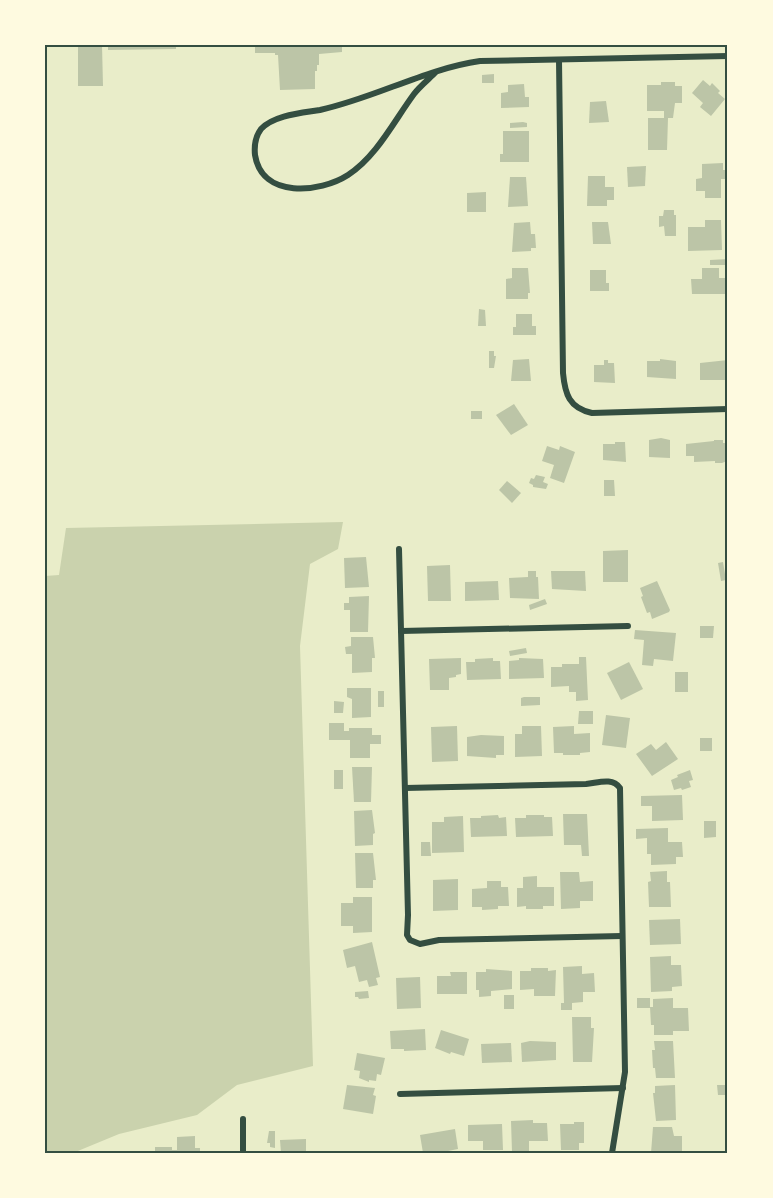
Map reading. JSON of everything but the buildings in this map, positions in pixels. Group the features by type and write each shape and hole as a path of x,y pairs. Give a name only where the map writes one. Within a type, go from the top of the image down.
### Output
{"street":[{"path":"436,72 416,92 362,165 347,176 315,188 299,189 283,187 269,180 261,171 254,143 259,131 269,122 341,105 436,72 480,61 728,56"},
{"path":"559,60 562,331 565,392 569,401 575,407 592,413 728,409"},
{"path":"399,549 407,935 410,940 420,944 439,940 622,936"},
{"path":"401,631 628,626"},
{"path":"405,788 586,784 607,781 620,788 625,1072 612,1153"},
{"path":"400,1095 623,1088"},
{"path":"243,1119 243,1153"}],"green space":[{"path":"343,522 338,549 310,564 300,646 313,1066 237,1085 197,1115 119,1134 73,1153 45,1153 45,576 59,575 66,528"}]}
